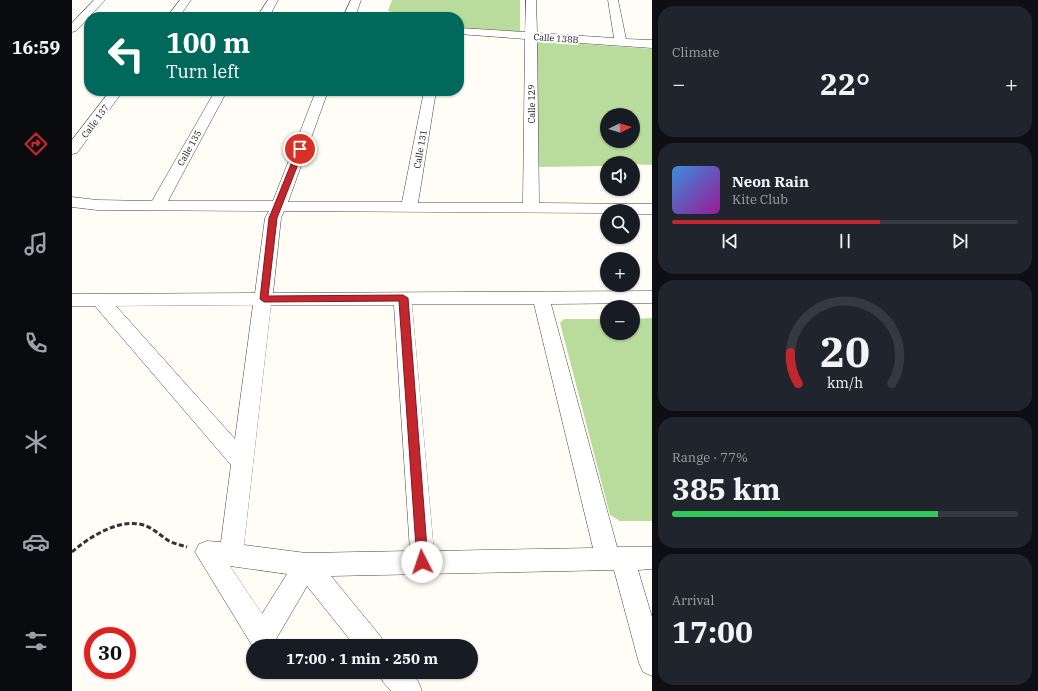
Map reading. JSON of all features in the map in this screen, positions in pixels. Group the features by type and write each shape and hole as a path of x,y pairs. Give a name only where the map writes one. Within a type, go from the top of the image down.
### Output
{"street":[{"path":"88,12 100,0"},
{"path":"177,12 186,0"},
{"path":"266,12 273,0"},
{"path":"351,12 356,0"},
{"name":"Calle 129","path":"531,0 531,208"},
{"path":"613,0 621,42"},
{"path":"72,29 84,17"},
{"path":"72,29 84,30"},
{"name":"Calle 138B","path":"464,31 652,44"},
{"name":"Calle 137","path":"74,146 113,96"},
{"name":"Calle 135","path":"157,206 219,96"},
{"path":"231,555 273,218 279,206 320,96"},
{"name":"Calle 131","path":"410,207 429,96"},
{"path":"72,202 98,205 157,206 652,209"},
{"path":"72,300 652,297"},
{"path":"403,298 422,562"},
{"path":"541,298 615,559 652,663"},
{"path":"100,300 243,463"},
{"path":"207,552 306,565 652,558"},
{"path":"207,552 262,638 306,565"},
{"path":"306,565 366,639"},
{"path":"399,679 408,691"}],"path":[{"path":"72,552 78,546 100,533 139,524 150,528 171,541 190,549 207,552"}],"green space":[{"path":"392,0 520,0 520,31 464,28 464,12 388,11"},
{"path":"541,41 652,49 652,165 640,164 640,156 600,156 600,166 538,167 537,43"},
{"path":"652,318 652,521 620,521 610,515 560,323 564,319 600,319 600,340 640,340 640,319"}],"route":[{"path":"300,149 279,206 273,218 264,299 403,298 422,562"}]}
